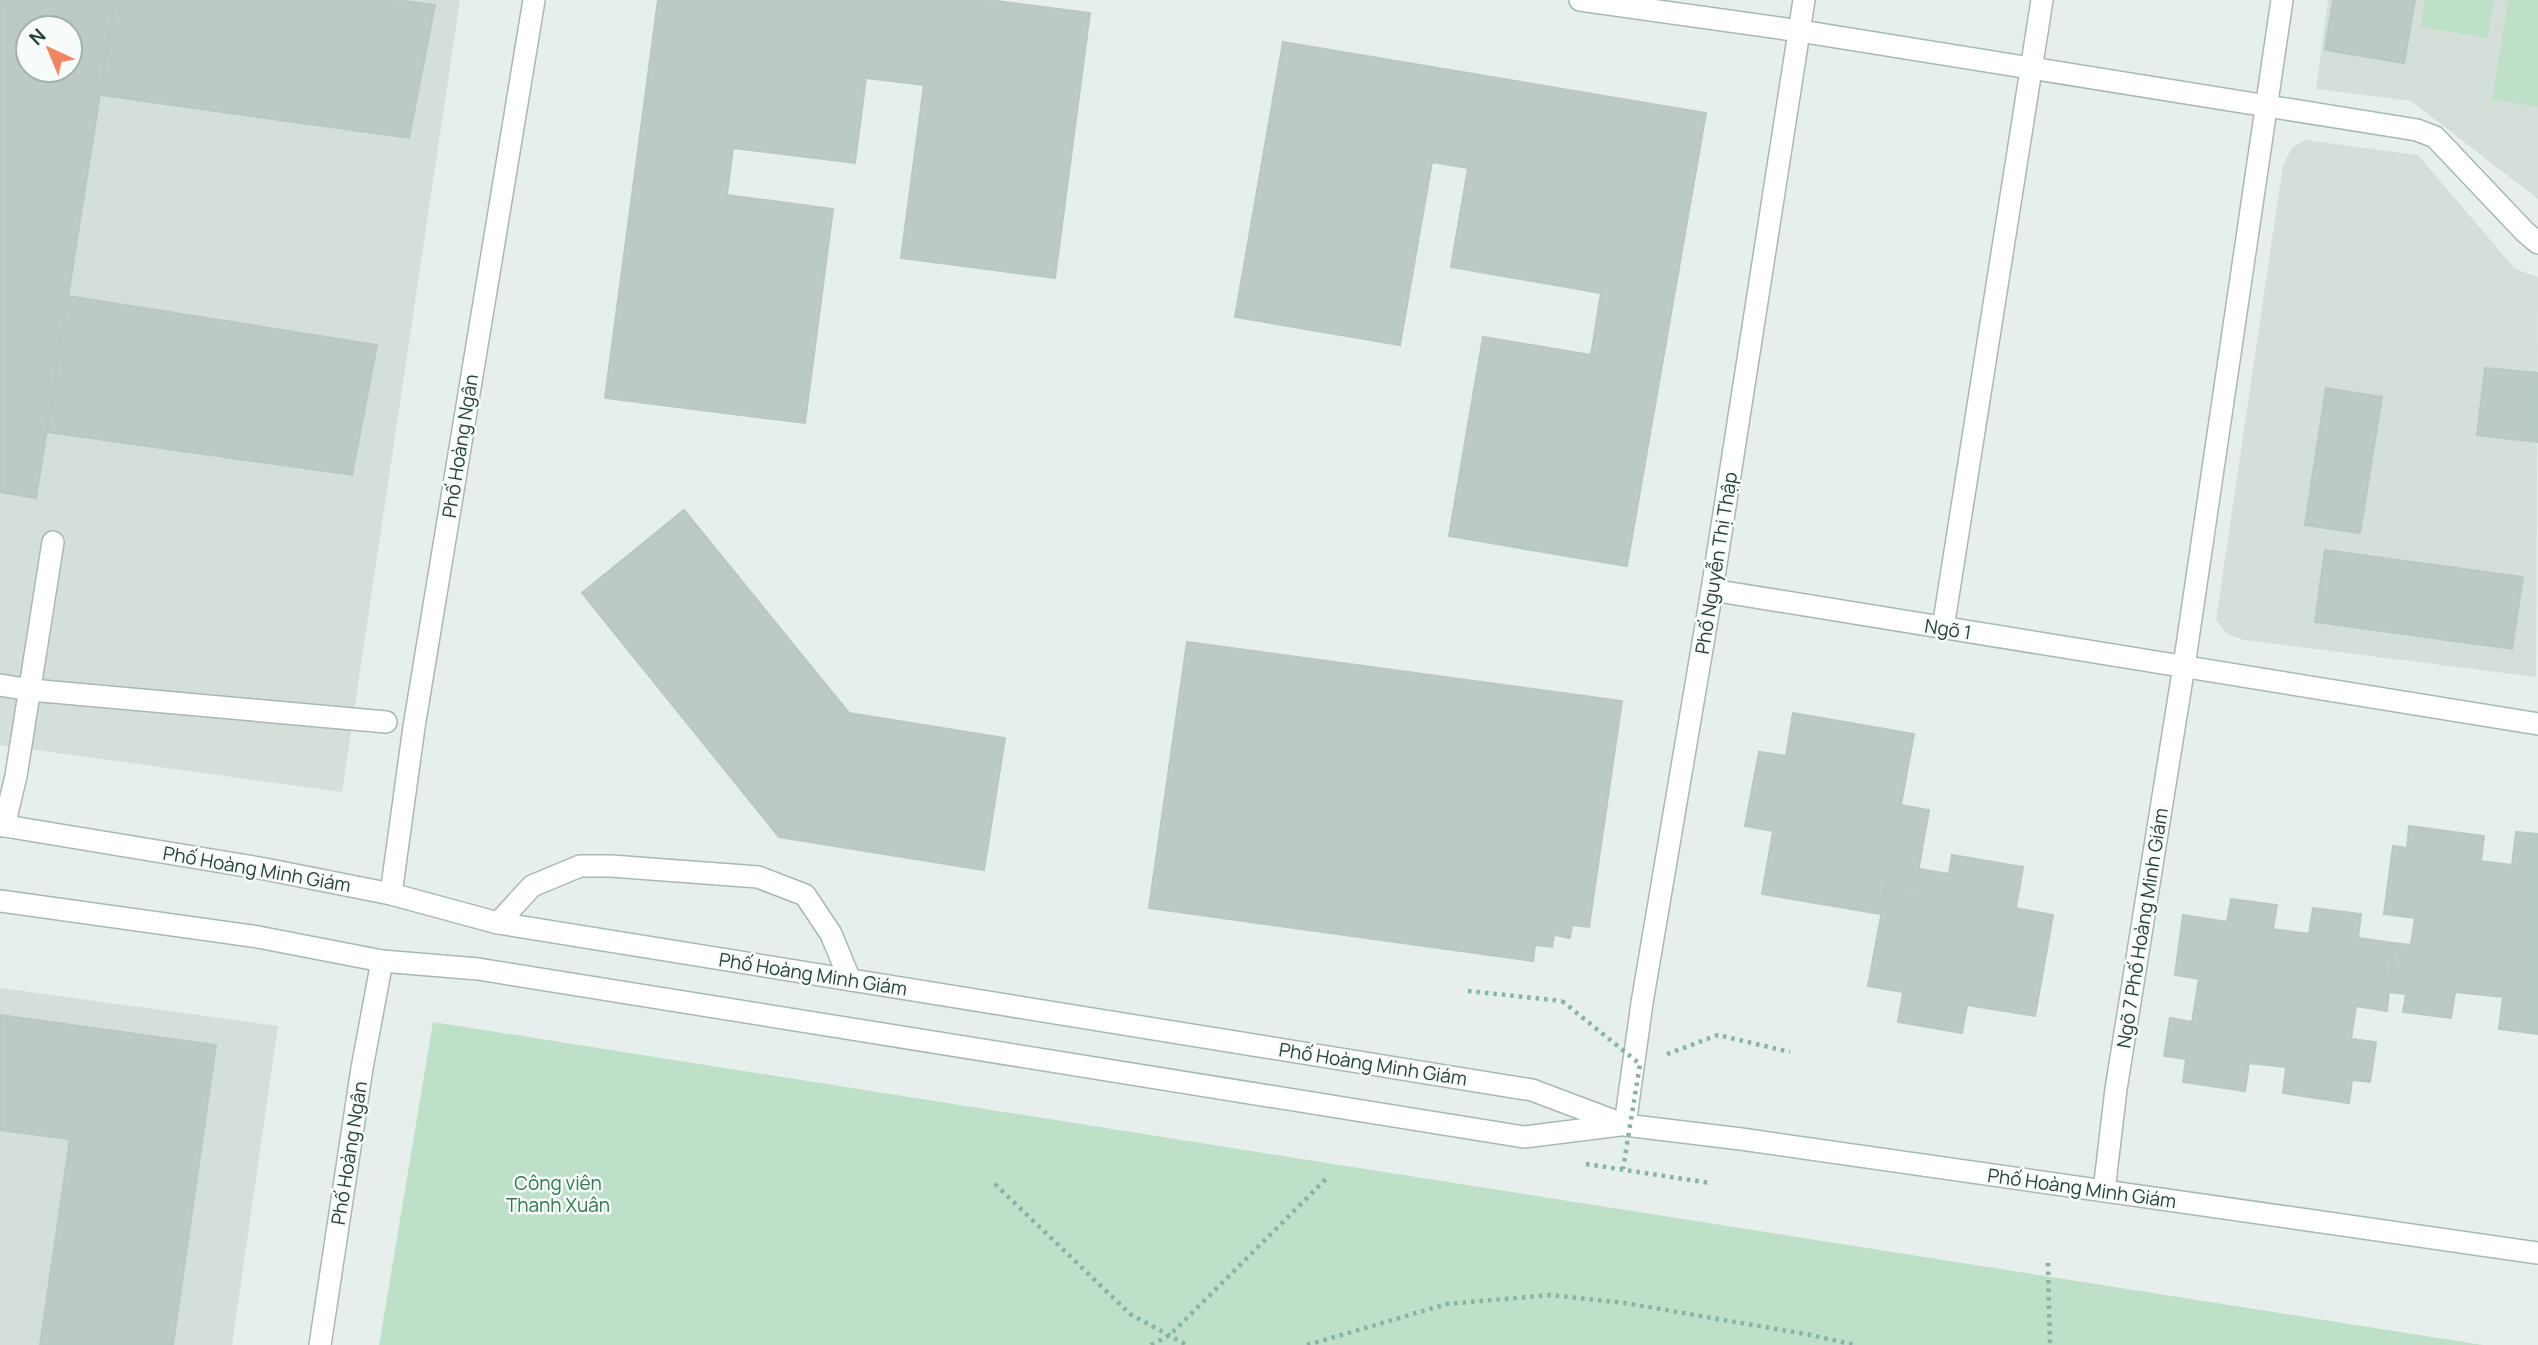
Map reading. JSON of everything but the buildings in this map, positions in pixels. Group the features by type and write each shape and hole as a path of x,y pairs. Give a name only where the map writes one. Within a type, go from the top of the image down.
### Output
{"street":[{"name":"Phố Hoàng Ngân","path":"391,894 414,727 534,0"},
{"path":"1580,0 1800,31 2417,130 2435,137 2538,243"},
{"name":"Phố Nguyễn Thị Thập","path":"1625,1125 1642,1003 1712,590 1804,0"},
{"path":"1943,628 2042,0"},
{"name":"Ngõ 7 Phố Hoàng Minh Giám","path":"2104,1191 2116,1089 2184,666 2282,0"},
{"path":"2,825 16,776 52,542"},
{"name":"Ngõ 1","path":"1712,590 2538,724"},
{"path":"0,685 386,722"},
{"name":"Phố Hoàng Minh Giám","path":"2,825 265,869 391,894 498,923 1532,1090 1625,1125 2538,1253"},
{"path":"498,923 532,886 580,866 758,877 805,895 831,934 850,981"},
{"name":"Phố Hoàng Minh Giám","path":"0,901 258,937 382,961 478,969 1524,1137 1625,1125"},
{"name":"Phố Hoàng Ngân","path":"320,1345 362,1068 382,961"}],"path":[{"path":"1468,990 1562,1001 1640,1064"},
{"path":"1666,1054 1718,1035 1790,1052"},
{"path":"1640,1064 1653,1059"},
{"path":"1640,1064 1623,1169 1710,1183"},
{"path":"1151,1345 1170,1335 1328,1177"},
{"path":"995,1184 1130,1314 1187,1345"},
{"path":"2048,1263 2050,1345"},
{"path":"1307,1345 1447,1304 1550,1295 1625,1303 1855,1345"}],"shaded area":[{"path":"0,0 460,0 342,792 0,745"},
{"path":"2328,0 2538,0 2538,199 2411,101 2316,89"},
{"path":"2305,140 2418,155 2515,269 2538,277 2536,677 2244,640 2227,634 2216,620 2283,165 2292,148"},
{"path":"0,988 278,1026 232,1345 0,1345"}],"green space":[{"path":"2425,0 2494,0 2488,38 2421,27"},
{"path":"2508,0 2538,0 2538,107 2492,99"},
{"name":"Công viên Thanh Xuân","path":"433,1022 2483,1345 379,1345"}]}
